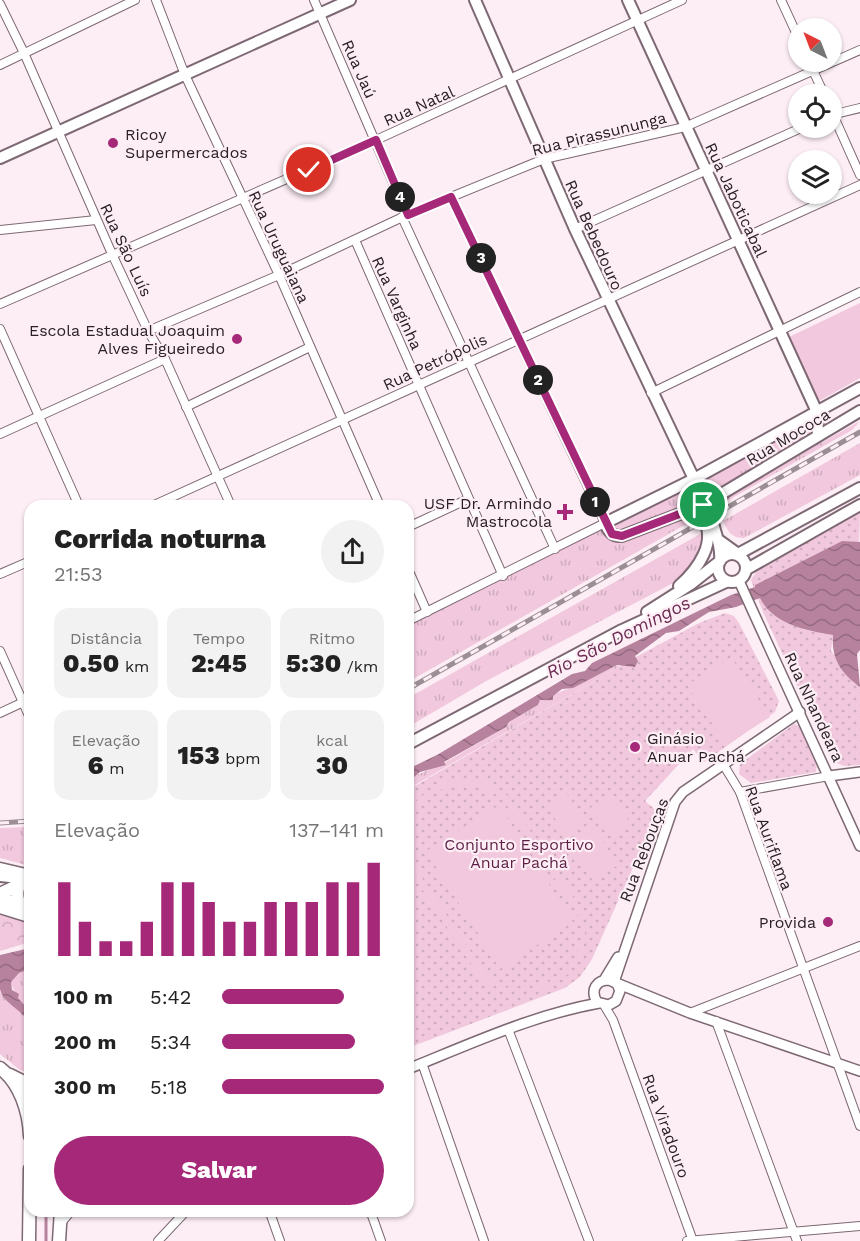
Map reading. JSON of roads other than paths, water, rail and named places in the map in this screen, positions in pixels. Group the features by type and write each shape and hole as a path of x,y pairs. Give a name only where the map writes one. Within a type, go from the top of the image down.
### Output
{"main road":[{"path":"0,158 350,0"},
{"name":"Rua Bebedouro","path":"475,0 606,298 694,478"},
{"name":"Rua Jaboticabal","path":"628,0 817,412"},
{"name":"Rua Mococa","path":"860,388 694,478 605,523 612,534 622,536 675,517 727,492 860,411"},
{"path":"817,412 818,435"},
{"path":"622,630 691,584 731,553 738,554 860,488"},
{"path":"661,603 685,580 707,547 709,533 707,520 727,492"},
{"path":"747,569 860,505"},
{"path":"414,741 622,630 726,582 740,585 747,569 746,562 720,541 707,520 686,514 675,517"},
{"path":"720,541 719,573 726,582"},
{"path":"0,869 24,878"},
{"path":"0,876 24,879"},
{"path":"0,896 24,881"},
{"path":"24,884 17,894 24,906"},
{"path":"0,896 24,908"},
{"path":"0,907 24,914"},
{"path":"5,1071 24,1082"},
{"path":"5,1071 24,1105"},
{"path":"29,1217 29,1241"},
{"path":"59,1241 60,1217"}],"street":[{"path":"0,65 135,0"},
{"name":"Rua Uruguaiana","path":"156,0 185,75 279,275 377,500"},
{"name":"Rua Jaú","path":"314,0 376,140 405,216 555,549"},
{"name":"Rua Natal","path":"0,304 242,200 682,0"},
{"path":"781,0 789,18"},
{"name":"Rua São Luís","path":"0,4 24,53 96,220 148,331 165,359 228,500"},
{"name":"Rua Pirassununga","path":"842,59 860,50"},
{"path":"814,72 819,84"},
{"name":"Rua Pirassununga","path":"148,331 279,275 405,216 544,159 685,127 814,72"},
{"path":"842,111 860,108"},
{"path":"575,229 704,169 788,133"},
{"path":"842,135 860,175"},
{"name":"Rua Petrópolis","path":"165,500 606,298 860,185"},
{"path":"451,197 605,523"},
{"path":"0,230 96,220"},
{"name":"Rua Varginha","path":"355,240 503,576"},
{"path":"651,393 860,292"},
{"path":"0,329 77,500"},
{"path":"186,407 310,347"},
{"path":"0,434 165,359"},
{"path":"414,524 468,499"},
{"name":"Rua Mococa","path":"414,618 503,576 605,523"},
{"path":"0,574 24,564"},
{"path":"414,583 427,612"},
{"name":"Rua Nhandeara","path":"740,585 860,846"},
{"path":"0,651 24,697"},
{"path":"0,713 24,702"},
{"name":"Rua Rebouças","path":"616,983 623,950 675,802 683,792 800,712"},
{"name":"Rua Auriflama","path":"723,764 740,792 860,1126"},
{"path":"740,792 860,772"},
{"path":"690,1013 860,946"},
{"name":"Rua Rebouças","path":"606,1001 595,987 604,980 623,950"},
{"path":"604,980 690,1013 860,1071"},
{"path":"606,1001 616,983"},
{"path":"414,1067 508,1029 576,1007 639,993"},
{"name":"Rua Viradouro","path":"606,1001 693,1241"},
{"path":"716,1021 797,1241"},
{"path":"508,1029 589,1241"},
{"path":"422,1064 484,1241"},
{"path":"60,1224 66,1217"},
{"path":"159,1241 181,1217"},
{"path":"271,1217 280,1241"},
{"path":"372,1217 381,1241"},
{"path":"687,1241 860,1226"}],"water":[{"path":"842,541 860,542 860,650 857,654 860,687 847,676 839,665 834,651 833,635 791,625 773,614 760,598 736,607 709,612 679,631 666,633 635,656 638,661 635,667 617,665 573,688 562,689 553,696 553,700 540,700 538,705 509,722 506,727 444,762 446,765 420,772 414,777 414,766 437,755 572,674 585,671 592,663 731,595 755,587"},
{"path":"24,949 24,971 19,973 11,982 12,990 19,994 18,998 24,1004 24,1016 5,999 0,989 0,955"}],"waterway":[{"path":"46,1217 46,1241"}],"railway":[{"path":"414,686 860,432"},
{"path":"0,823 24,821"}],"place":[{"name":"Ricoy Supermercados","path":"113,143"},
{"name":"Escola Estadual Joaquim Alves Figueiredo","path":"237,339"},
{"name":"USF Dr. Armindo Mastrocola","path":"565,512"},
{"name":"Ginásio Anuar Pachá","path":"635,747"},
{"name":"Provida","path":"828,922"}],"water label":[{"name":"Rio São Domingos","path":"618,637"}],"park label":[{"name":"Conjunto Esportivo Anuar Pachá","path":"519,853"}]}
